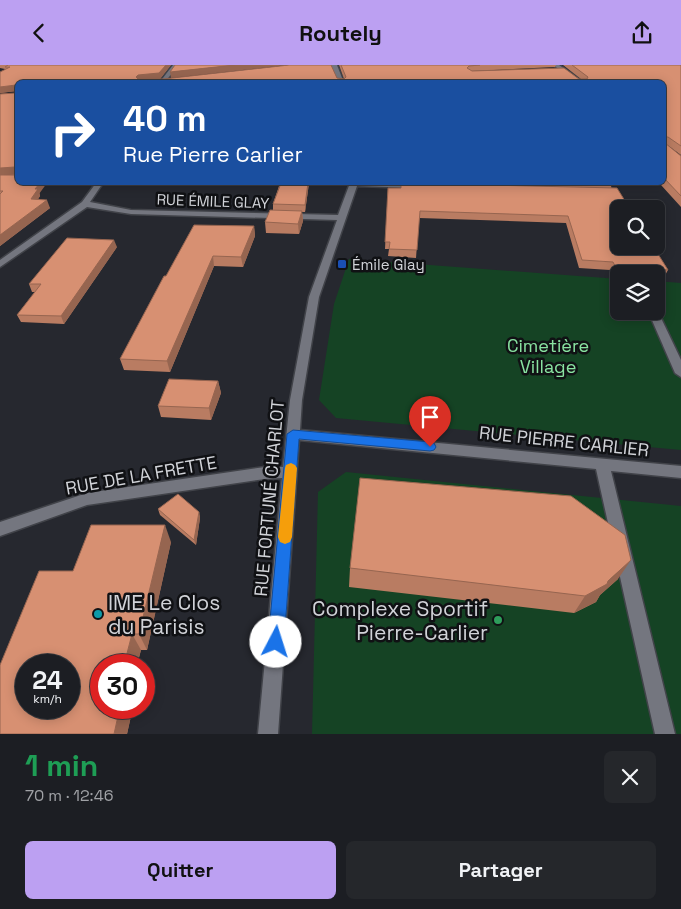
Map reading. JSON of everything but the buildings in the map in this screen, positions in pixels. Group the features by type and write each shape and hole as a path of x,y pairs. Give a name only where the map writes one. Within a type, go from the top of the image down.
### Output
{"street":[{"path":"163,80 176,65"},
{"path":"334,65 341,80"},
{"path":"555,67 564,70 579,80"},
{"path":"0,264 85,203 98,185"},
{"name":"RUE FORTUNÉ CHARLOT","path":"268,734 296,400 314,297 340,218 353,185"},
{"path":"390,185 426,187"},
{"name":"RUE ÉMILE GLAY","path":"85,203 131,213 340,218"},
{"path":"657,320 681,373"},
{"name":"RUE PIERRE CARLIER","path":"293,434 681,472"},
{"path":"602,464 665,734"},
{"name":"RUE DE LA FRETTE","path":"0,529 86,499 265,473 291,472"}],"green space":[{"name":"Cimetière Village","path":"349,259 610,278 610,320 665,320 665,282 681,283 681,450 336,418 319,400 334,304"},
{"name":"Complexe Sportif Pierre-Carlier","path":"346,472 681,506 681,734 312,734 318,492"}],"slow traffic":[{"path":"285,537 291,468"}],"place":[{"name":"Émile Glay","path":"342,264"},
{"name":"IME Le Clos du Parisis","path":"98,614"},
{"name":"Complexe Sportif Pierre-Carlier","path":"498,620"}],"route":[{"path":"276,642 293,434 430,447"}]}
